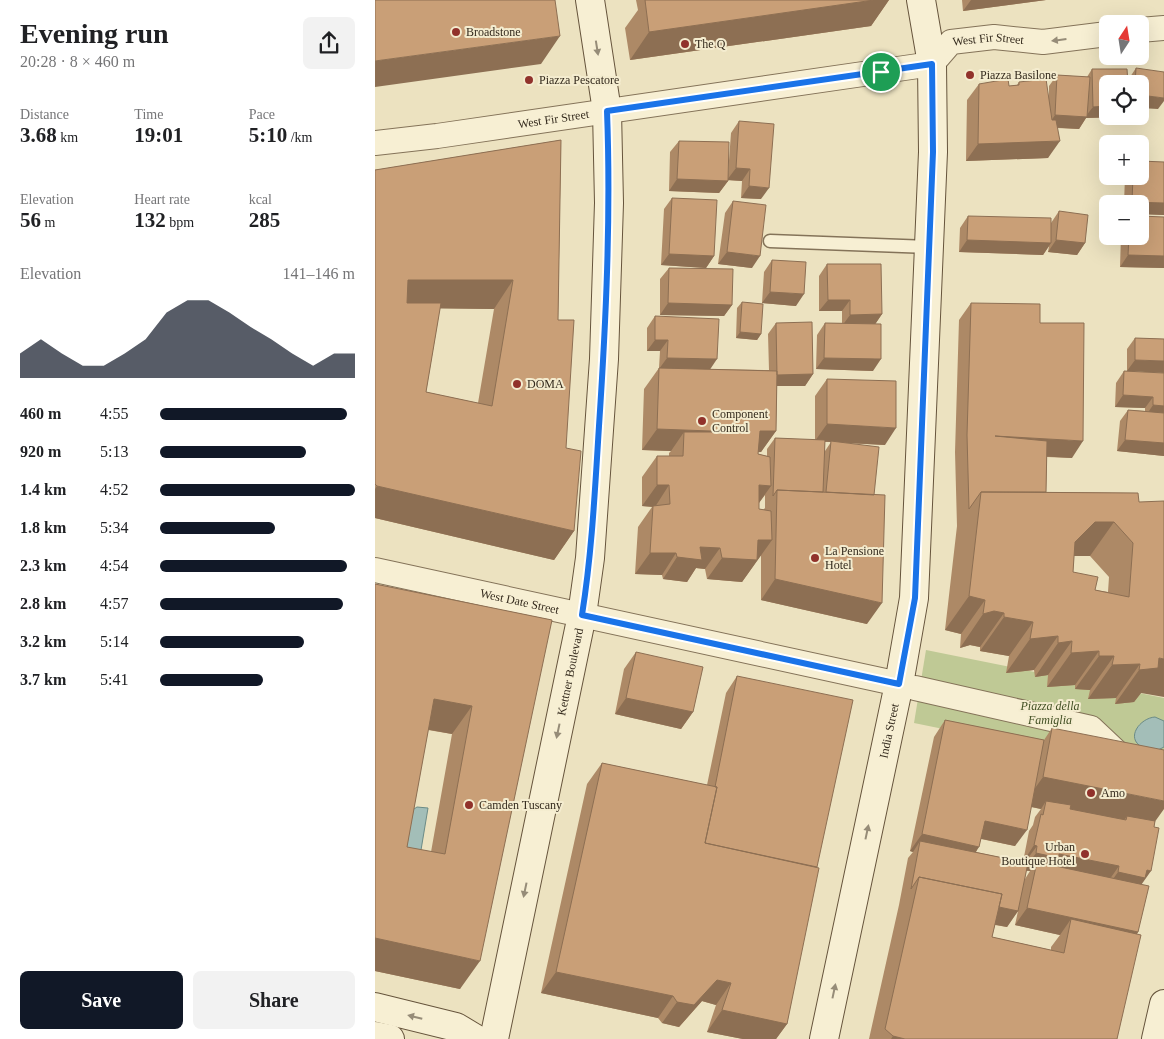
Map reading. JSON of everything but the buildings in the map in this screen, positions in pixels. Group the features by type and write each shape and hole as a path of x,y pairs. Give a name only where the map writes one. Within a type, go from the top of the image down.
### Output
{"main road":[{"name":"Kettner Boulevard","path":"494,1039 582,615 590,558 604,359 609,202 607,111 590,0"},
{"name":"India Street","path":"824,1039 907,686 915,598 933,152 932,64 921,0"},
{"path":"1157,1039 1164,1004"},
{"path":"375,1007 456,1027 476,1039"},
{"path":"375,1036 390,1039"}],"street":[{"path":"1149,29 1164,28"},
{"name":"West Fir Street","path":"375,143 437,136 932,64 951,42 994,37 1043,42 1099,35"},
{"name":"West Date Street","path":"375,570 1091,728 1126,761 1164,769"}],"lane":[{"path":"771,241 929,247"}],"green space":[{"name":"Piazza della Famiglia","path":"926,650 1164,698 1164,774 914,723"}],"water":[{"path":"1155,717 1164,721 1164,747 1158,750 1150,750 1137,743 1135,734 1144,721"},
{"path":"417,807 428,808 420,856 398,864 408,813"}],"place":[{"name":"Broadstone","path":"456,32"},
{"name":"The Q","path":"685,44"},
{"name":"Piazza Basilone","path":"970,75"},
{"name":"Piazza Pescatore","path":"529,80"},
{"name":"DOMA","path":"517,384"},
{"name":"Component Control","path":"702,421"},
{"name":"La Pensione Hotel","path":"815,558"},
{"name":"Amo","path":"1091,793"},
{"name":"Camden Tuscany","path":"469,805"},
{"name":"Urban Boutique Hotel","path":"1085,854"}],"route":[{"path":"932,64 933,152 915,598 899,684 582,615 590,558 604,359 609,202 607,111 881,72 932,64"}]}
